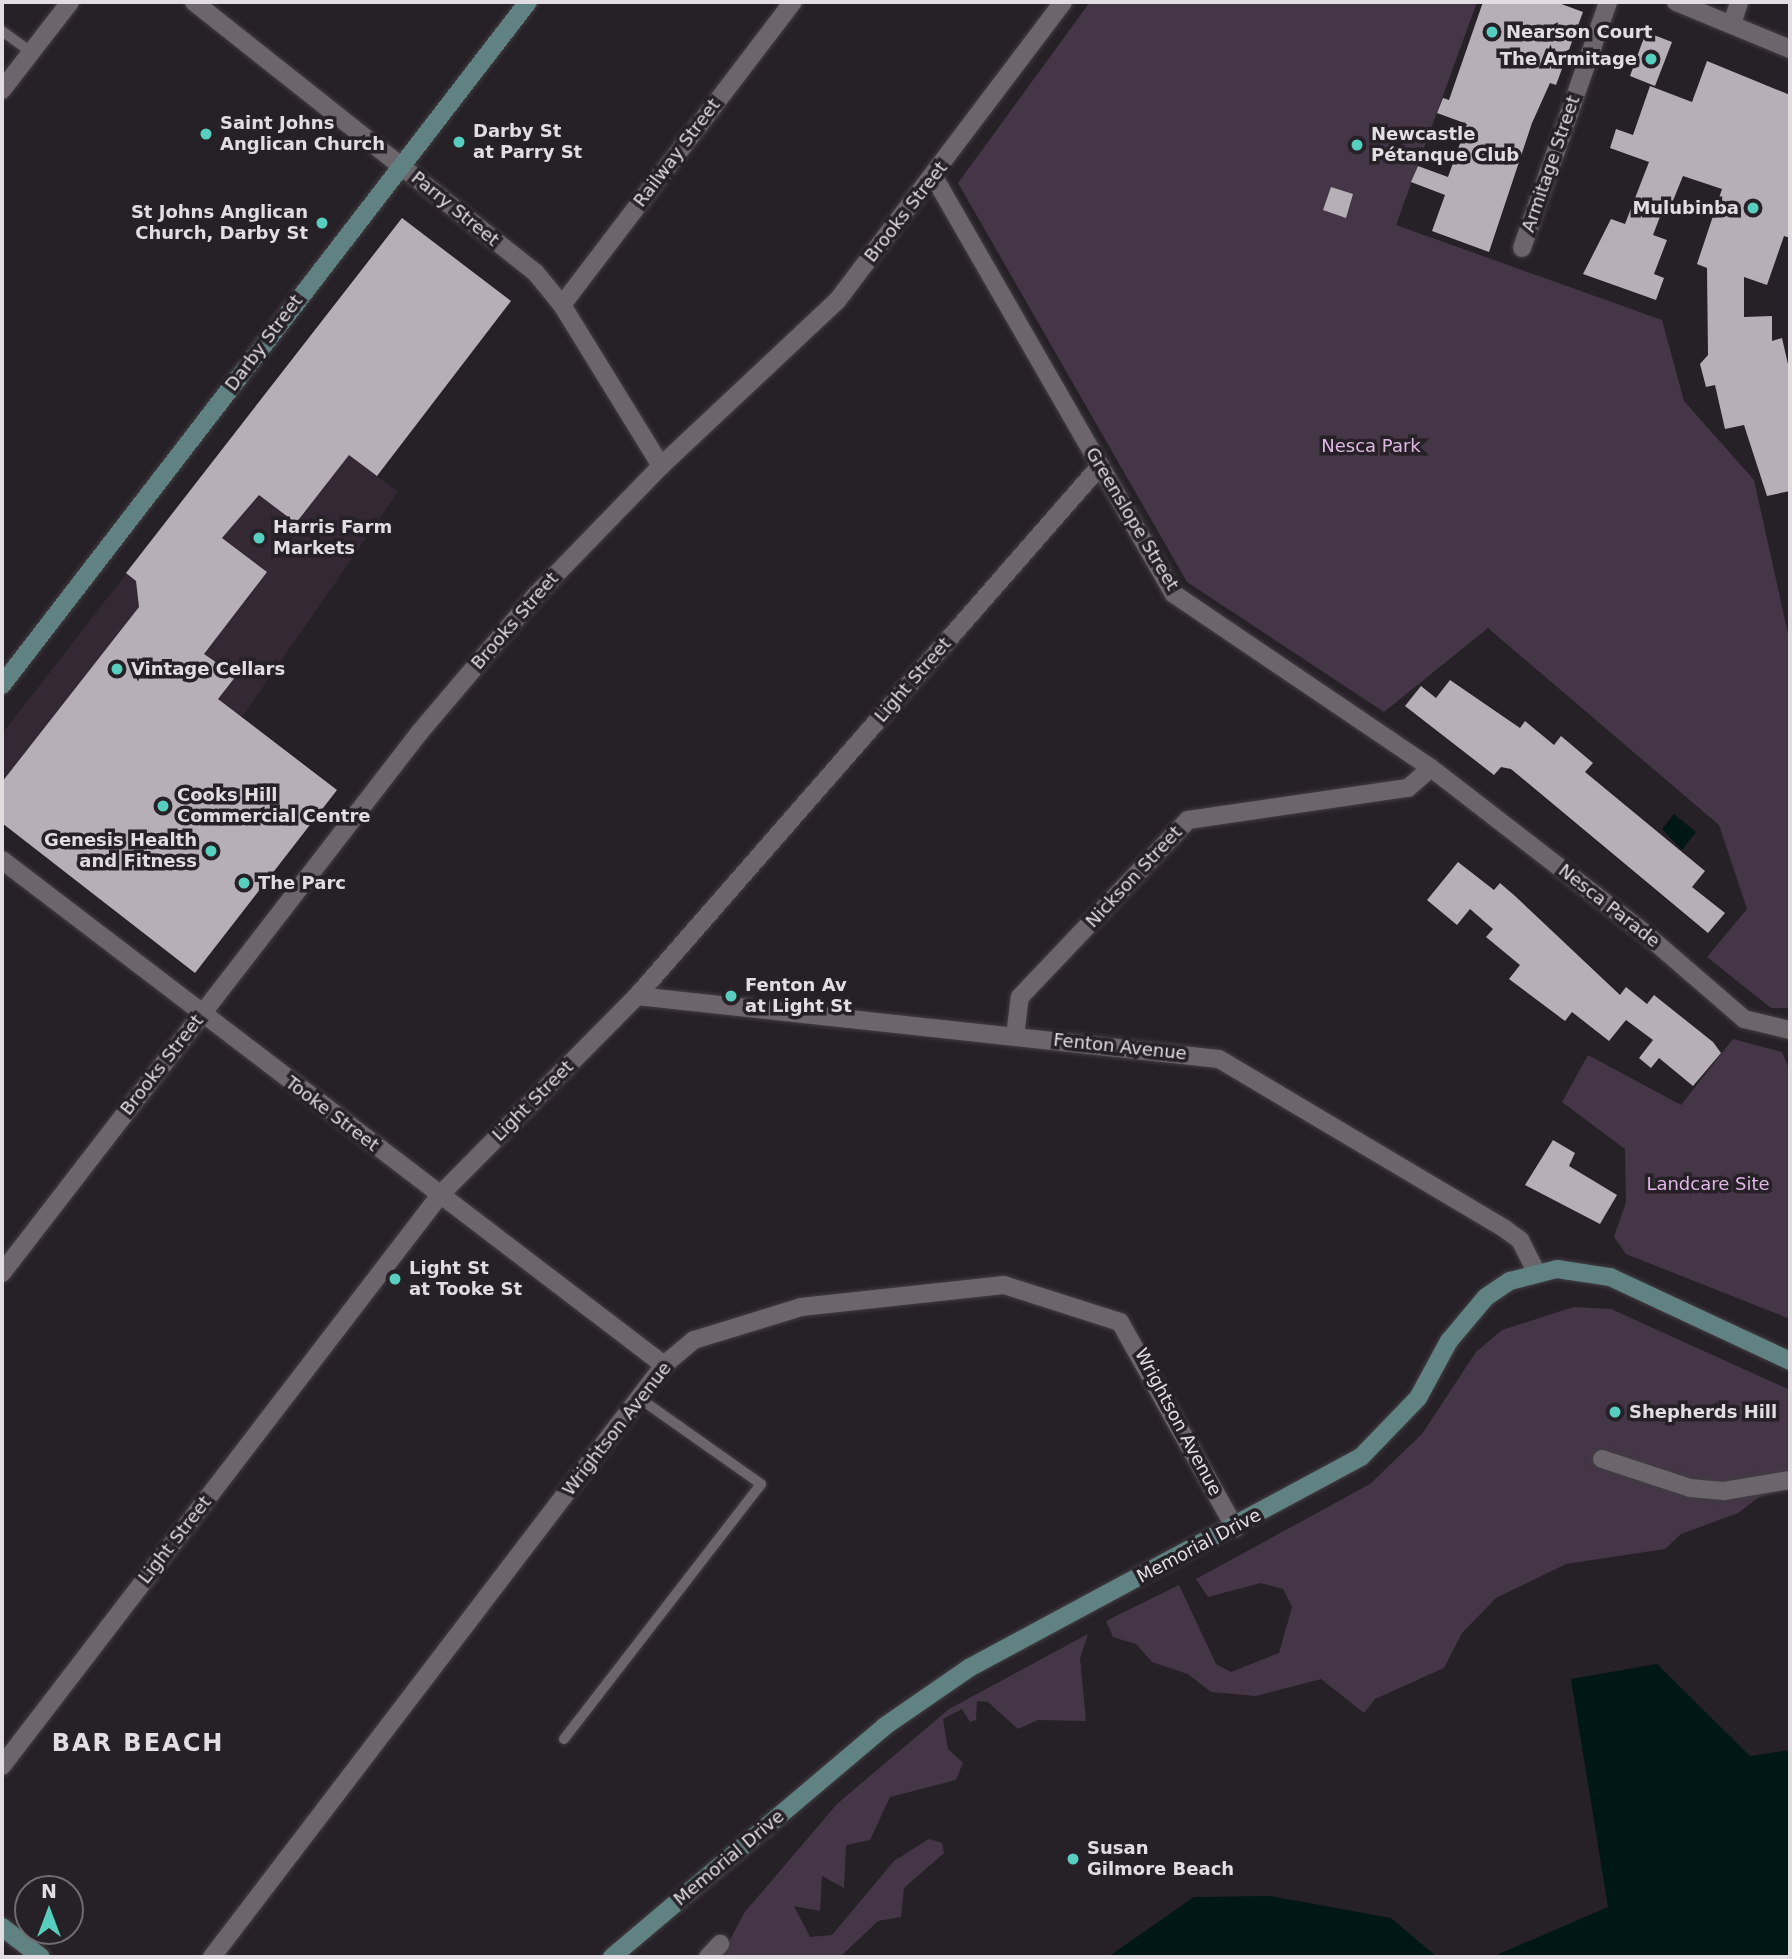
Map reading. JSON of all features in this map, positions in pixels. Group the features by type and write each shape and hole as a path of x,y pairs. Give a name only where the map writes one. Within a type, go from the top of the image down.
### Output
{"main road":[{"name":"Darby Street","path":"2,685 528,2"},
{"name":"Memorial Drive","path":"612,1957 885,1726 969,1668 1235,1528 1361,1457 1418,1398 1449,1341 1486,1297 1536,1272 1582,1270 1610,1277 1790,1361"},
{"path":"2,1927 41,1957"}],"street":[{"path":"2,90 70,2"},
{"name":"Parry Street","path":"194,2 535,272 562,305 661,466"},
{"name":"Railway Street","path":"562,305 793,2"},
{"name":"Brooks Street","path":"2,1273 428,722 536,595 661,466 837,301 934,177 1063,2"},
{"name":"Armitage Street","path":"1522,248 1608,2"},
{"path":"1676,2 1733,21 1790,49"},
{"path":"1733,21 1739,2"},
{"name":"Greenslope Street","path":"934,177 1174,594 1431,768"},
{"name":"Light Street","path":"2,1766 440,1195 637,996 1100,466"},
{"name":"Nesca Parade","path":"1431,768 1648,936 1744,1019 1790,1030"},
{"name":"Nickson Street","path":"1015,1036 1020,997 1188,820 1408,788 1431,768"},
{"name":"Tooke Street","path":"2,860 201,1015 664,1365"},
{"name":"Fenton Avenue","path":"637,996 1219,1059 1505,1229 1520,1240 1536,1272"},
{"name":"Wrightson Avenue","path":"212,1957 664,1365 694,1340 801,1307 1004,1285 1120,1322 1129,1331 1235,1528"},
{"path":"1601,1459 1690,1488 1724,1491 1790,1480"}],"lane":[{"path":"2,31 31,52"},
{"path":"564,1740 761,1485 639,1398"}],"shaded area":[{"path":"402,218 511,301 377,476 398,492 242,717 337,790 195,973 2,823 2,734"},
{"path":"1674,814 1696,832 1682,850 1662,829"},
{"path":"1657,1664 1750,1756 1790,1750 1790,1957 1492,1957 1608,1907 1571,1679"},
{"path":"1270,1896 1391,1918 1437,1957 1108,1957 1194,1897"}],"green space":[{"name":"Nesca Park","path":"1090,2 1477,2 1396,225 1662,320 1684,401 1754,480 1790,643 1790,1008 1771,1008 1707,957 1747,909 1719,825 1488,628 1384,712 1187,582 958,183"},
{"name":"Landcare Site","path":"1733,1039 1782,1052 1790,1071 1790,1319 1626,1254 1614,1237 1626,1202 1625,1149 1562,1102 1588,1055 1681,1105"},
{"path":"1574,1307 1611,1309 1790,1390 1790,1489 1759,1497 1738,1513 1681,1534 1665,1549 1566,1564 1496,1598 1462,1633 1444,1668 1375,1699 1364,1713 1321,1679 1256,1696 1211,1692 1188,1674 1152,1662 1136,1644 1113,1637 1106,1621 1179,1585 1216,1664 1231,1672 1279,1653 1292,1607 1283,1589 1261,1583 1208,1597 1196,1579 1370,1484 1422,1434 1476,1352 1502,1330"},
{"path":"1088,1634 1080,1658 1086,1721 1038,1720 1018,1729 988,1702 977,1701 976,1720 970,1722 962,1709 943,1719 948,1749 963,1763 956,1780 890,1797 870,1840 846,1845 844,1888 822,1876 820,1911 794,1906 810,1937 832,1935 894,1861 929,1839 942,1843 944,1853 904,1888 901,1917 878,1921 840,1957 721,1957 744,1913 837,1804 949,1709"}],"building":[{"path":"1483,2 1556,2 1583,12 1556,85 1550,83 1532,123 1489,252 1432,231 1445,195 1411,182 1418,166 1448,177 1467,124 1437,113 1443,98 1449,100"},
{"name":"The Armitage","path":"1646,32 1672,42 1655,86 1630,76"},
{"path":"1707,61 1790,95 1790,238 1784,236 1767,285 1744,277 1744,317 1772,316 1772,341 1782,338 1790,373 1790,491 1767,496 1744,425 1725,429 1715,385 1706,387 1700,364 1708,355 1707,268 1697,264 1722,189 1683,176 1672,203 1666,201 1653,235 1667,240 1654,274 1664,278 1656,300 1583,274 1611,219 1625,224 1649,162 1610,148 1616,129 1633,135 1650,86 1692,102"},
{"path":"1331,187 1353,194 1346,218 1323,210"},
{"path":"402,218 511,301 377,476 349,455 296,523 259,495 222,538 267,572 204,654 236,676 218,699 337,790 195,973 2,823 2,782 139,607 136,581 126,573"},
{"path":"1450,680 1520,728 1525,721 1554,745 1561,736 1593,763 1585,772 1705,871 1692,887 1725,913 1708,933 1511,769 1501,767 1494,775 1405,706 1421,686 1436,698"},
{"path":"1458,862 1494,890 1500,883 1620,995 1626,987 1647,1004 1654,995 1713,1042 1721,1053 1693,1086 1659,1058 1651,1068 1639,1058 1653,1040 1626,1020 1609,1041 1572,1012 1565,1021 1509,979 1520,965 1486,937 1493,929 1470,909 1457,925 1427,900"},
{"path":"1553,1140 1575,1153 1569,1166 1617,1195 1600,1224 1525,1185"}],"place":[{"name":"Nearson Court","path":"1492,32"},
{"name":"The Armitage","path":"1651,59"},
{"name":"Saint Johns Anglican Church","path":"206,134"},
{"name":"Darby St at Parry St","path":"459,142"},
{"name":"Newcastle Pétanque Club","path":"1357,145"},
{"name":"Mulubinba","path":"1753,208"},
{"name":"St Johns Anglican Church, Darby St","path":"322,223"},
{"name":"Harris Farm Markets","path":"259,538"},
{"name":"Vintage Cellars","path":"117,669"},
{"name":"Cooks Hill Commercial Centre","path":"163,806"},
{"name":"Genesis Health and Fitness","path":"211,851"},
{"name":"The Parc","path":"244,883"},
{"name":"Fenton Av at Light St","path":"731,996"},
{"name":"Light St at Tooke St","path":"395,1279"},
{"name":"Shepherds Hill","path":"1615,1412"},
{"name":"Susan Gilmore Beach","path":"1073,1859"}],"district":[{"name":"BAR BEACH","path":"138,1744"}]}
